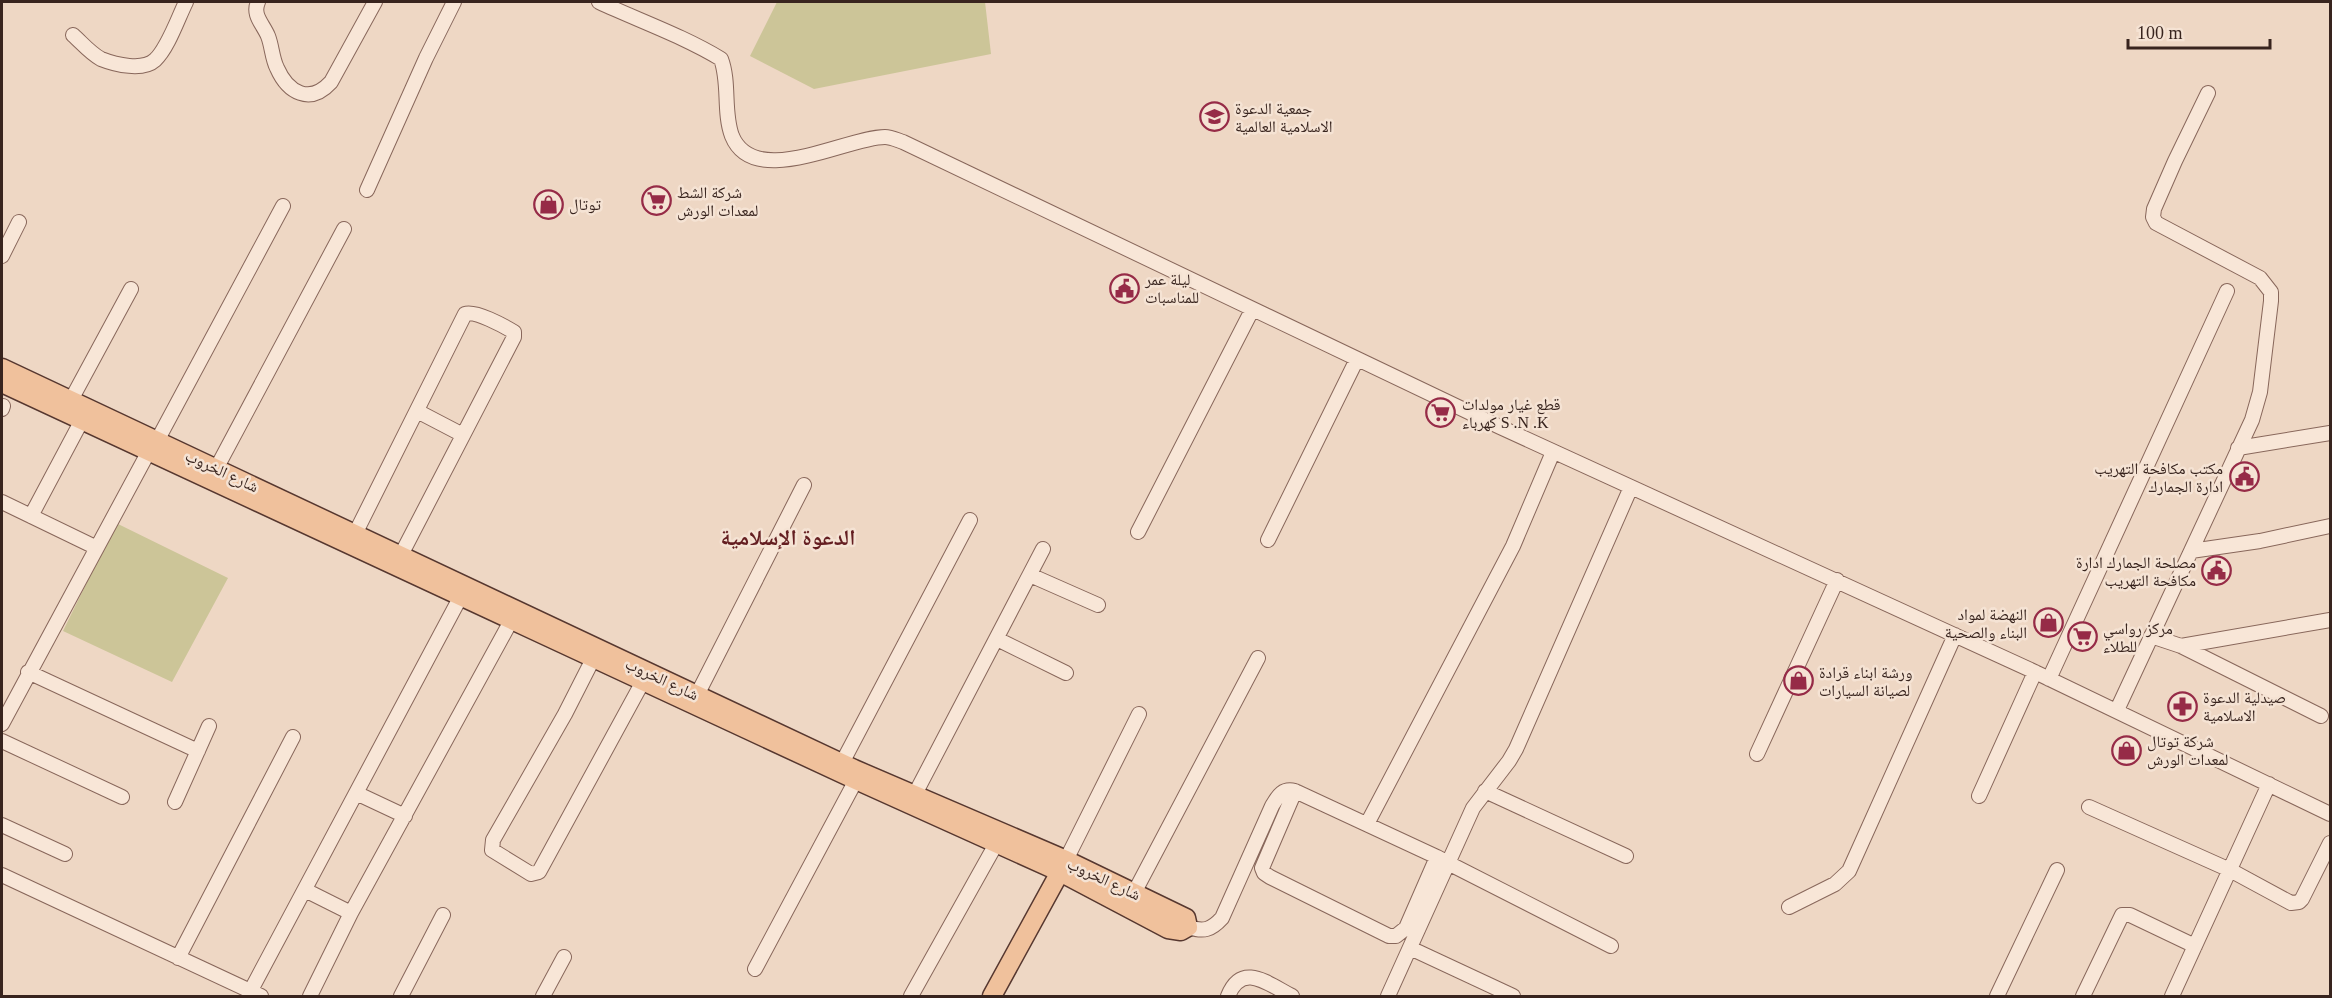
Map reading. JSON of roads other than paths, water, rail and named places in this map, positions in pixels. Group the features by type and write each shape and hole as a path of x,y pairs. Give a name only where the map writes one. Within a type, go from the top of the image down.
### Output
{"main road":[{"name":"شارع الخروب","path":"2,368 71,400 153,446 461,596 594,657 646,676 697,695 915,796 1063,866 1168,929 1181,931 1188,927 1186,918 1180,914 1134,893 1063,866 996,844 856,780 646,676 401,555 216,469 153,446 82,420 2,382"},
{"name":"شارع الخروب","path":"992,996 1063,866"}],"street":[{"path":"73,35 89,51 102,59 118,64 146,65 162,51 186,2"},
{"path":"258,2 257,16 267,34 277,68 289,86 299,93 310,96 322,92 330,82 375,2"},
{"path":"367,190 426,58 454,2"},
{"path":"599,2 675,35 721,59 732,136 745,153 764,160 776,161 888,137 920,149 1252,310 1553,452 1838,580 2117,710 2331,814"},
{"path":"2117,710 2252,420 2259,399 2271,292 2260,278 2156,223 2153,217 2154,209 2175,161 2208,93"},
{"path":"2,724 95,547 153,446 283,206"},
{"path":"2,256 20,222"},
{"path":"216,469 345,229"},
{"path":"71,400 131,289"},
{"path":"2049,679 2227,291"},
{"path":"1138,532 1252,310"},
{"path":"355,534 465,314 473,313 505,327 513,332 514,337 401,555"},
{"path":"1268,540 1357,359"},
{"path":"417,411 463,435"},
{"path":"31,516 82,420"},
{"path":"2238,448 2331,434"},
{"path":"1367,824 1513,546 1553,452"},
{"path":"697,695 804,485"},
{"path":"1295,791 1265,859 1262,868 1264,873 1389,936 1396,936 1406,928 1473,808 1516,749 1631,487"},
{"path":"2,502 95,547"},
{"path":"842,763 970,520"},
{"path":"2191,551 2260,541 2331,526"},
{"path":"915,796 1043,549"},
{"path":"1030,575 1098,605"},
{"path":"1757,754 1838,580"},
{"path":"2,875 256,994 305,890 461,596"},
{"path":"310,996 351,913 512,619"},
{"path":"2181,646 2331,620"},
{"path":"1789,907 1835,884 1849,871 1955,635"},
{"path":"2151,636 2181,646 2321,716"},
{"path":"997,639 1066,673"},
{"path":"594,657 565,714 493,840 492,850 531,874 539,872 646,676"},
{"path":"1134,893 1258,658"},
{"path":"28,672 198,751"},
{"path":"1979,796 2035,672"},
{"path":"1063,866 1139,714"},
{"path":"175,801 209,726"},
{"path":"178,958 293,737"},
{"path":"2,741 122,797"},
{"path":"754,969 856,780"},
{"path":"2172,996 2269,784"},
{"path":"1188,927 1204,931 1213,928 1222,918 1272,806 1280,793 1288,789 1442,860 1611,946"},
{"path":"1485,791 1626,856"},
{"path":"356,793 405,816"},
{"path":"2090,807 2230,870 2285,901 2295,903 2302,899 2331,843"},
{"path":"2,825 64,854"},
{"path":"911,996 996,844"},
{"path":"1388,996 1410,948 1442,860"},
{"path":"1997,996 2057,870"},
{"path":"305,890 351,913"},
{"path":"401,996 443,915"},
{"path":"2083,996 2122,915 2130,915 2195,946"},
{"path":"1410,948 1513,996"},
{"path":"543,996 564,957"},
{"path":"1228,996 1232,986 1238,979 1244,977 1259,980 1292,996"}],"place":[{"name":"جمعية الدعوة الاسلامية العالمية","path":"1214,117"},
{"name":"شركة الشط لمعدات الورش","path":"656,201"},
{"name":"توتال","path":"548,204"},
{"name":"ليلة عمر للمناسبات","path":"1124,288"},
{"name":"قطع غيار مولدات كهرباء S .N .K","path":"1441,413"},
{"name":"مكتب مكافحة التهريب ادارة الجمارك","path":"2244,477"},
{"name":"مصلحة الجمارك ادارة مكافحة التهريب","path":"2217,571"},
{"name":"النهضة لمواد البناء والصحية","path":"2048,623"},
{"name":"مركز رواسي للطلاء","path":"2082,637"},
{"name":"ورشة ابناء قرادة لصيانة السيارات","path":"1798,681"},
{"name":"صيدلية الدعوة الاسلامية","path":"2182,706"},
{"name":"شركة توتال لمعدات الورش","path":"2126,750"}],"district":[{"name":"الدعوة الإسلامية","path":"788,537"}]}
